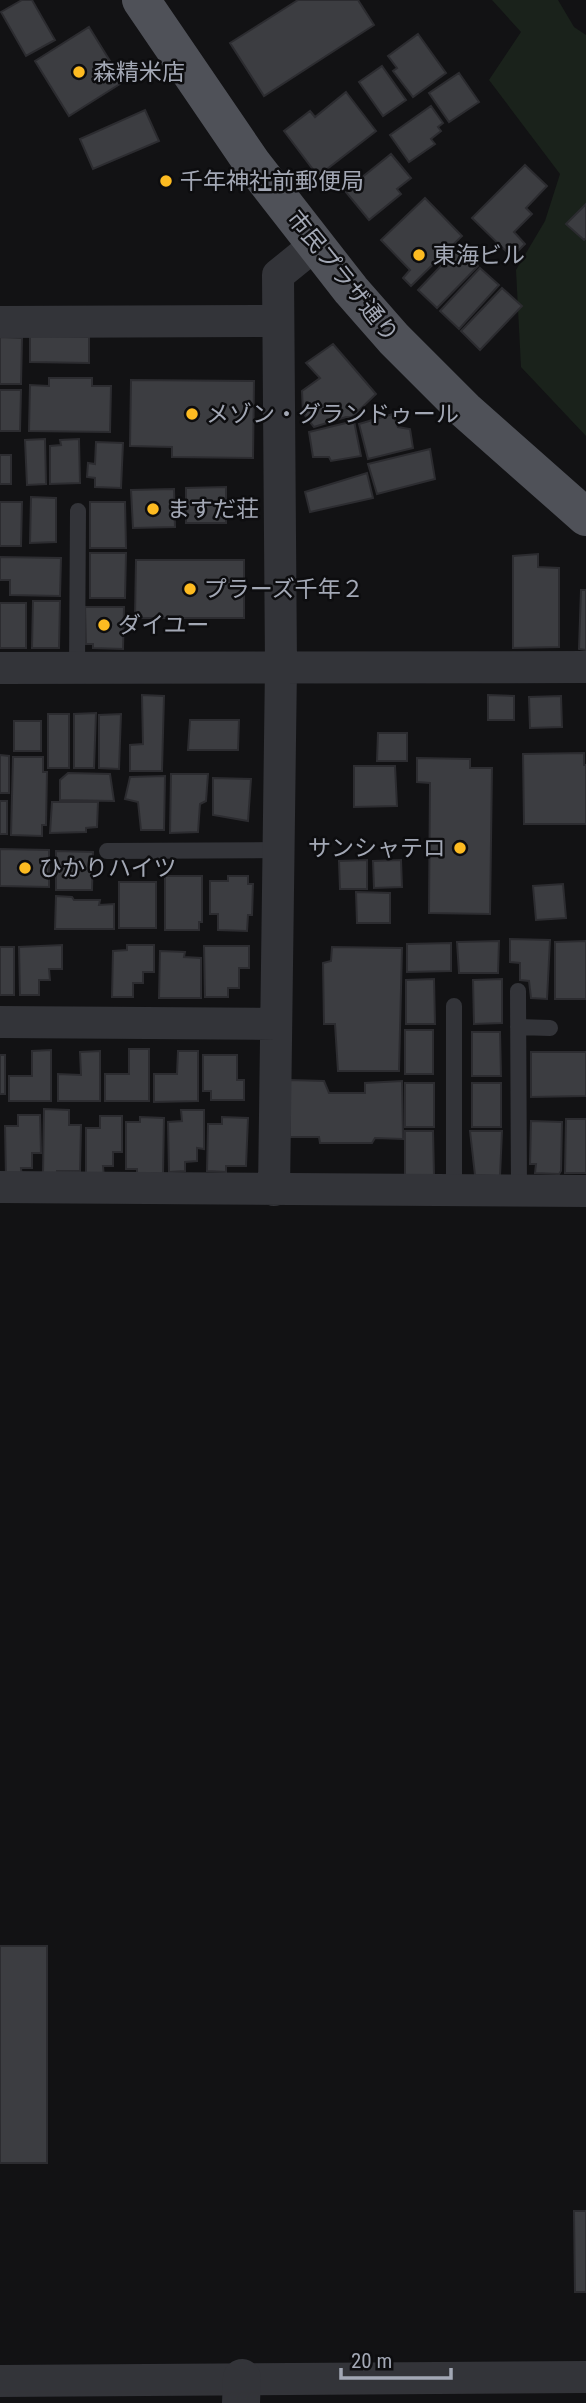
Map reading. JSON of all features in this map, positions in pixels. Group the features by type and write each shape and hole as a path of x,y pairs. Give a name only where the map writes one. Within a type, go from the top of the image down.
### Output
{"main road":[{"name":"市民プラザ通り","path":"141,0 252,163 315,245 394,339 465,410 586,517"}],"street":[{"path":"274,1189 281,666 278,275 315,245"},
{"path":"0,322 278,321"},
{"path":"0,668 586,667"},
{"path":"0,1022 276,1024"},
{"path":"0,1187 586,1191"},
{"path":"0,2381 241,2390 586,2377"}],"lane":[{"path":"77,667 78,511"},
{"path":"107,852 278,850"},
{"path":"518,991 519,1191"},
{"path":"454,1006 454,1190"},
{"path":"518,1027 551,1028"}],"shaded area":[{"path":"492,0 558,0 574,27 586,35 586,436 521,367 516,270 545,221 560,174 489,80 521,32"}],"building":[{"path":"22,0 32,0 55,40 26,56 1,12"},
{"path":"298,0 358,0 374,25 264,96 230,43"},
{"name":"森精米店","path":"89,27 123,82 69,116 35,61"},
{"path":"418,34 446,73 413,97 393,71 397,68 388,56"},
{"path":"382,66 406,100 383,116 359,82"},
{"path":"459,73 479,102 449,122 429,93"},
{"path":"346,92 376,131 318,176 284,131 310,111 315,117"},
{"path":"431,106 443,123 438,127 441,131 431,139 435,144 409,162 390,135"},
{"path":"145,110 159,141 93,169 80,139"},
{"path":"391,154 411,178 397,189 401,194 369,220 345,191"},
{"path":"525,165 547,186 526,208 532,214 514,232 525,244 512,257 472,218"},
{"name":"東海ビル","path":"425,198 462,236 411,286 403,278 410,270 381,240"},
{"path":"586,204 586,238 584,240 566,224"},
{"path":"459,247 478,266 437,308 418,290"},
{"path":"480,268 499,285 459,329 440,311"},
{"path":"502,288 522,306 480,350 461,331"},
{"path":"30,336 89,337 89,363 30,362"},
{"path":"0,337 22,338 21,384 0,384"},
{"path":"333,344 376,394 352,417 314,427 303,413 302,391 320,378 306,363"},
{"path":"49,378 92,378 92,386 111,386 110,432 29,431 30,385 49,386"},
{"name":"メゾン・グランドゥール","path":"131,380 254,381 253,458 172,457 172,447 130,446"},
{"path":"0,390 21,390 20,431 0,431"},
{"path":"393,414 398,427 410,429 413,448 368,459 359,424"},
{"path":"354,421 361,456 331,461 329,457 313,457 309,432"},
{"path":"45,439 46,484 27,485 25,440"},
{"path":"79,439 80,483 50,484 50,446 61,445 60,440"},
{"path":"96,442 123,443 121,488 95,487 95,478 87,477 88,463 95,464"},
{"path":"430,449 435,479 377,494 368,464"},
{"path":"0,455 11,455 11,484 0,484"},
{"path":"367,473 373,498 310,512 305,492"},
{"path":"226,487 226,523 186,523 186,488"},
{"name":"ますだ荘","path":"174,489 175,527 133,528 131,490"},
{"path":"31,497 56,498 56,542 30,543"},
{"path":"0,502 22,502 21,546 0,546"},
{"path":"90,502 125,502 126,548 90,548"},
{"path":"90,553 126,553 125,598 90,598"},
{"path":"538,554 538,567 559,568 559,647 513,648 513,556"},
{"path":"0,557 61,558 60,596 10,595 10,580 0,580"},
{"name":"プラーズ千年２","path":"136,560 244,560 244,618 135,618"},
{"path":"581,590 586,590 586,650 579,649"},
{"path":"33,601 60,601 59,648 32,648"},
{"path":"0,603 26,603 26,648 0,648"},
{"name":"ダイユー","path":"85,607 124,607 123,649 93,648 93,644 86,644"},
{"path":"142,695 164,696 162,771 130,771 130,745 143,744"},
{"path":"488,695 514,696 514,720 488,720"},
{"path":"561,696 562,727 530,728 529,697"},
{"path":"96,713 94,768 74,768 74,714"},
{"path":"48,714 69,714 69,768 48,768"},
{"path":"121,714 119,769 99,768 99,715"},
{"path":"190,720 239,720 238,750 188,750"},
{"path":"14,721 41,721 41,751 14,751"},
{"path":"378,733 407,733 407,761 377,761"},
{"path":"584,753 586,824 524,824 523,754"},
{"path":"0,755 9,756 9,793 0,793"},
{"path":"13,757 43,757 43,772 47,772 46,825 42,825 42,836 11,835"},
{"name":"サンシャテロ","path":"417,758 470,759 470,768 492,768 490,914 429,913 430,783 417,782"},
{"path":"354,766 395,766 397,806 354,807"},
{"path":"68,773 110,774 114,801 60,800 60,780"},
{"path":"171,774 208,774 206,801 200,804 198,832 170,833"},
{"path":"165,776 164,830 141,830 138,802 125,799 130,777"},
{"path":"213,778 251,779 248,821 213,815"},
{"path":"0,801 7,801 7,834 0,834"},
{"path":"52,802 98,802 97,827 86,828 86,832 50,833"},
{"name":"ひかりハイツ","path":"0,849 49,850 49,887 0,886"},
{"path":"56,851 93,852 92,890 56,890"},
{"path":"367,860 367,889 340,889 339,861"},
{"path":"401,860 402,887 374,888 373,861"},
{"path":"165,876 202,876 202,922 199,922 199,930 165,930"},
{"path":"228,876 248,876 248,884 253,884 252,915 248,915 247,931 218,930 218,914 210,914 210,881 228,881"},
{"path":"119,882 156,882 156,928 119,928"},
{"path":"563,884 566,918 536,920 533,886"},
{"path":"356,892 390,893 390,923 357,923"},
{"path":"56,896 72,897 74,900 100,900 99,905 114,904 114,929 55,929"},
{"path":"510,939 550,940 547,999 531,998 529,981 520,980 520,963 510,962"},
{"path":"499,941 498,973 459,973 457,942"},
{"path":"586,941 586,999 555,999 555,942"},
{"path":"451,943 451,971 407,972 407,944"},
{"path":"62,945 62,969 49,969 50,980 39,980 39,995 20,995 19,947"},
{"path":"127,945 154,945 154,972 143,972 143,983 133,983 133,997 112,997 113,951 127,950"},
{"path":"204,946 249,946 249,968 239,968 239,988 228,988 228,997 205,997"},
{"path":"0,947 14,947 14,995 0,995"},
{"path":"332,947 402,948 399,1071 338,1071 335,1024 324,1024 323,963 331,961"},
{"path":"160,951 185,952 184,957 201,958 201,998 159,998"},
{"path":"434,979 435,1024 406,1024 406,980"},
{"path":"502,979 502,1023 474,1024 473,980"},
{"path":"405,1030 433,1030 433,1074 405,1074"},
{"path":"472,1032 500,1032 501,1076 472,1076"},
{"path":"129,1049 149,1049 149,1101 105,1101 105,1074 129,1074"},
{"path":"51,1050 51,1101 9,1101 9,1076 32,1076 32,1051"},
{"path":"100,1051 100,1101 58,1101 58,1074 81,1075 80,1052"},
{"path":"178,1051 198,1051 198,1101 154,1102 154,1074 177,1074"},
{"path":"531,1052 586,1052 586,1096 531,1097"},
{"path":"0,1055 5,1055 5,1094 0,1094"},
{"path":"203,1055 237,1055 237,1080 244,1080 244,1100 211,1100 211,1091 203,1091"},
{"path":"290,1080 324,1081 329,1093 365,1093 365,1083 402,1081 403,1139 375,1138 372,1143 320,1143 319,1137 290,1137"},
{"path":"405,1083 434,1083 434,1127 405,1127"},
{"path":"472,1083 501,1083 501,1127 472,1127"},
{"path":"44,1109 69,1110 69,1125 81,1125 80,1171 57,1171 57,1175 43,1174"},
{"path":"181,1110 204,1110 204,1149 197,1148 197,1161 185,1162 185,1171 169,1172 168,1122 182,1121"},
{"path":"18,1115 40,1115 41,1153 32,1153 32,1168 21,1168 22,1178 6,1178 5,1126 18,1126"},
{"path":"100,1116 122,1116 122,1152 113,1152 113,1166 103,1166 104,1177 86,1176 86,1128 100,1128"},
{"path":"140,1117 164,1118 163,1174 137,1173 137,1169 126,1169 126,1122 140,1122"},
{"path":"222,1117 248,1118 246,1166 226,1166 226,1172 207,1171 208,1124 222,1124"},
{"path":"566,1119 586,1119 586,1173 565,1173"},
{"path":"531,1121 562,1122 559,1174 535,1173 536,1164 530,1164"},
{"path":"405,1131 433,1131 434,1175 405,1175"},
{"path":"470,1131 502,1131 500,1176 475,1175"},
{"path":"0,1946 47,1946 47,2163 0,2163"},
{"path":"574,2211 586,2211 586,2292 575,2292"}],"place":[{"name":"森精米店","path":"79,72"},
{"name":"千年神社前郵便局","path":"166,181"},
{"name":"東海ビル","path":"419,255"},
{"name":"メゾン・グランドゥール","path":"192,414"},
{"name":"ますだ荘","path":"153,509"},
{"name":"プラーズ千年２","path":"190,589"},
{"name":"ダイユー","path":"104,625"},
{"name":"サンシャテロ","path":"460,848"},
{"name":"ひかりハイツ","path":"25,868"}]}
